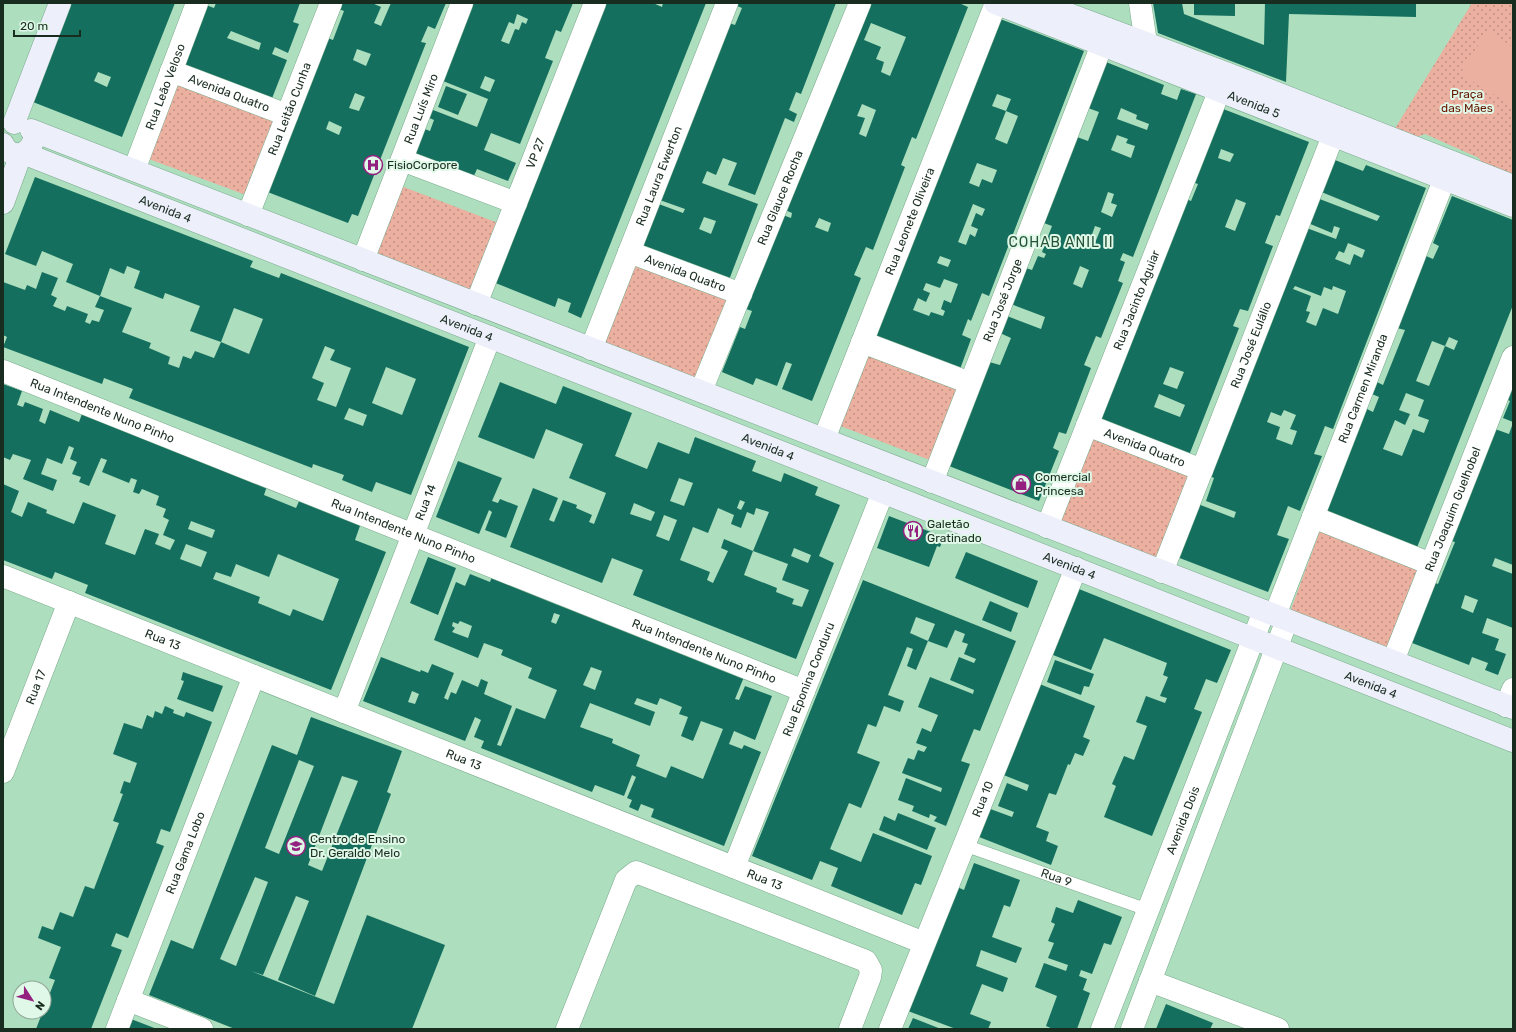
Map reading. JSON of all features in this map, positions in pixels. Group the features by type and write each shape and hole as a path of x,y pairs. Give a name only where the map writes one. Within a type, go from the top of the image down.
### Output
{"main road":[{"path":"3,203 10,139 60,3"},
{"name":"Avenida 5","path":"1039,3 1077,19 1105,37 1447,170 1513,206"},
{"name":"Avenida 5","path":"1000,4 1077,19"},
{"name":"Avenida 5","path":"1105,37 1146,43 1223,82"},
{"name":"Avenida 4","path":"10,139 134,170 1275,616 1393,661 1511,701"},
{"name":"Avenida 4","path":"10,139 295,260 1513,741"},
{"name":"Avenida 5","path":"1447,170 1513,186"},
{"path":"295,260 305,237"},
{"path":"533,354 543,330"},
{"path":"759,443 768,418"},
{"path":"985,533 995,507"}],"street":[{"name":"Rua Leão Veloso","path":"134,170 197,3"},
{"name":"Rua Leitão Cunha","path":"248,215 332,3"},
{"name":"Rua Luís Miro","path":"363,260 462,3"},
{"name":"VP 27","path":"476,304 595,3"},
{"name":"Rua Laura Ewerton","path":"591,349 728,3"},
{"name":"Rua Glauce Rocha","path":"700,391 860,3"},
{"path":"1140,3 1146,43"},
{"name":"Rua Leonete Oliveira","path":"824,439 1000,4"},
{"name":"Rua José Jorge","path":"932,482 1105,37"},
{"name":"Avenida Quatro","path":"171,71 287,115"},
{"name":"Rua Jacinto Aguiar","path":"1047,527 1223,82"},
{"name":"Rua José Eulálio","path":"1162,572 1337,127"},
{"path":"402,160 516,203"},
{"name":"Rua Carmen Miranda","path":"1275,616 1447,170"},
{"name":"Avenida Quatro","path":"629,252 741,294"},
{"name":"Rua 14","path":"344,712 490,337"},
{"path":"862,342 970,383"},
{"name":"Rua Joaquim Guelhobel","path":"1393,661 1513,357"},
{"name":"Rua Intendente Nuno Pinho","path":"3,371 804,691"},
{"name":"Avenida Quatro","path":"1087,426 1202,470"},
{"name":"Rua Eponina Conduru","path":"734,867 883,492"},
{"path":"1313,517 1431,564"},
{"name":"Rua 10","path":"890,1029 1076,568"},
{"name":"Rua 13","path":"3,576 924,943"},
{"name":"Rua 17","path":"3,772 69,602"},
{"path":"1132,1029 1277,648 1275,616"},
{"name":"Avenida Dois","path":"1102,1029 1254,638 1275,616"},
{"name":"Rua Gama Lobo","path":"117,1029 254,676"},
{"path":"567,1029 626,880 636,872 866,961 871,970 870,977 850,1029"},
{"path":"1150,980 1278,1029"},
{"path":"128,1000 202,1029"}],"lane":[{"name":"Rua 9","path":"964,845 1148,910"}],"green space":[{"name":"Praça das Mães","path":"1472,3 1513,3 1513,178 1483,166 1479,158 1425,134 1414,138 1394,130"},
{"path":"1487,31 1513,47 1513,106 1460,74"},
{"path":"176,78 276,118 246,195 146,158"},
{"path":"401,186 498,223 472,295 373,257"},
{"path":"634,259 733,298 700,381 600,343"},
{"path":"865,353 966,388 935,462 835,424"},
{"path":"1094,438 1191,477 1158,560 1061,520"},
{"path":"1321,528 1419,567 1386,651 1290,612"}],"building":[{"path":"71,3 175,3 122,137 33,102","holes":["98,72 111,77 107,87 94,81"]},
{"path":"216,3 300,3 293,22 299,24 288,53 275,47 272,54 287,60 271,101 182,66 206,5 214,8","holes":["231,31 261,43 259,50 227,38"]},
{"path":"338,3 372,3 381,7 374,23 381,26 391,3 446,3 435,29 428,26 421,42 426,43 358,216 352,214 348,223 265,191 325,37 333,40 344,11 336,8","holes":["357,49 371,54 366,66 353,60","355,93 365,97 359,111 349,108","329,121 342,127 339,135 326,129"]},
{"path":"468,3 573,3 561,32 556,30 545,58 553,61 520,144 491,133 484,150 516,163 508,181 477,169 472,180 411,156 422,128 430,131 434,120 425,116 428,108 477,127 488,99 438,79","holes":["517,14 528,19 526,24 522,22 519,30 515,29 509,44 501,41 509,22 514,24","485,76 495,80 490,92 480,88"]},
{"path":"603,3 653,3 662,7 663,3 706,3 581,318 568,312 571,303 558,298 555,307 493,282"},
{"path":"730,3 836,3 801,94 796,92 789,110 797,114 794,122 785,118 755,195 728,185 737,163 723,158 716,175 707,171 702,183 758,204 729,280 639,245 656,203 683,213 685,209 657,199 726,22 735,25 742,8","holes":["704,217 716,221 711,234 699,229"]},
{"path":"865,3 959,3 968,7 916,139 912,137 901,165 905,167 873,250 866,247 854,275 861,278 812,401 782,389 792,364 786,362 777,386 756,378 753,385 722,372 740,327 745,329 752,311 743,308 780,214 791,218 792,213 783,209","holes":["871,23 906,37 890,76 881,72 884,62 876,59 881,47 864,40","862,104 876,110 866,137 859,134 865,118 857,116","819,218 831,223 828,232 815,227"]},
{"path":"1153,3 1182,3 1184,14 1264,45 1265,3 1416,3 1416,17 1289,14 1286,82 1158,33"},
{"path":"1194,3 1235,3 1235,16 1194,15"},
{"path":"995,17 1084,51 989,296 982,293 971,321 968,319 962,335 971,339 959,372 869,337","holes":["997,94 1011,99 1006,111 992,106","1006,111 1018,116 1007,144 995,139","977,163 997,170 992,183 982,179 979,187 969,183","973,204 985,209 982,216 976,213 971,226 978,229 975,237 970,234 966,245 958,242","940,256 951,260 948,267 937,263","944,279 958,284 951,303 944,300 941,309 945,311 943,316 931,312 929,316 913,310 918,298 926,302 930,293 923,290 926,283 940,288"]},
{"path":"1106,62 1164,85 1161,94 1177,100 1181,89 1196,94 1133,257 1123,253 1120,260 1125,262 1118,281 1123,283 1101,338 1096,336 1084,365 1091,368 1066,434 1059,432 1053,448 1059,451 1039,501 949,466 989,362 1000,365 1011,338 1000,333 1007,316 1041,329 1045,317 1011,304 1026,268 1032,270 1038,256 1044,258 1046,254 1042,252 1052,226 1044,223 1077,137 1088,141 1099,112 1088,108","holes":["1121,108 1137,115 1136,119 1149,124 1147,130 1117,119","1117,135 1128,139 1126,143 1135,146 1131,158 1111,150","1108,192 1114,194 1111,203 1117,205 1112,217 1101,212","1095,226 1101,228 1095,243 1090,240","1080,266 1089,270 1082,288 1073,284"]},
{"path":"446,86 467,94 458,115 438,107"},
{"path":"1218,107 1309,142 1280,216 1276,215 1265,243 1273,246 1248,311 1240,309 1233,326 1239,328 1188,458 1096,423 1184,198 1191,201 1198,184 1189,181","holes":["1221,149 1234,154 1230,162 1218,158","1236,199 1246,203 1235,231 1225,227","1170,367 1184,372 1177,389 1163,384","1159,394 1185,405 1180,417 1154,407"]},
{"path":"1335,160 1363,171 1366,165 1426,188 1333,429 1325,426 1314,454 1322,456 1300,511 1288,506 1277,535 1289,539 1268,592 1177,557 1198,504 1234,518 1236,512 1206,501 1214,478 1208,475 1304,227 1336,239 1340,228 1334,226 1332,233 1308,223 1317,198 1377,221 1380,216 1319,191","holes":["1348,243 1365,250 1362,258 1354,254 1350,265 1335,259 1339,251 1344,253","1295,286 1321,296 1324,287 1332,290 1333,286 1346,291 1338,314 1323,308 1316,326 1306,322 1310,312 1306,311 1311,296 1293,289","1284,410 1296,415 1290,429 1297,431 1292,445 1276,439 1280,427 1267,422 1271,412 1281,416"]},
{"path":"35,177 253,261 250,267 279,278 281,273 469,347 411,495 376,482 372,492 342,480 344,475 313,464 312,468 129,398 133,389 104,378 102,384 3,347 7,337 3,335 3,282 25,290 27,285 36,289 42,272 58,278 51,295 57,298 53,306 65,311 67,306 88,314 85,322 90,324 92,320 99,322 104,310 95,307 100,296 66,282 73,264 42,251 36,266 5,254","holes":["127,266 140,271 134,288 163,299 165,293 200,306 190,331 221,342 214,358 195,351 191,359 183,356 179,368 168,364 170,357 149,348 151,343 122,332 132,308 100,296 110,268 124,274","234,308 263,319 249,354 221,342","325,346 335,350 330,360 351,368 336,407 317,400 324,383 312,378","386,367 416,379 402,415 372,403","349,408 367,415 363,426 344,419"]},
{"path":"1452,196 1513,220 1513,305 1416,550 1326,514 1367,409 1373,412 1379,397 1372,394 1377,382 1383,385 1405,330 1397,328 1426,256 1433,259 1439,246 1433,243","holes":["1449,337 1458,341 1454,350 1445,346","1432,341 1445,346 1429,386 1416,381","1406,393 1424,400 1418,416 1429,420 1424,433 1413,429 1402,456 1383,449 1395,420 1405,425 1410,414 1399,410"]},
{"path":"1513,374 1513,422 1503,418 1510,401 1503,398"},
{"path":"500,382 556,404 563,386 632,413 615,456 647,469 658,442 689,454 695,437 756,461 752,471 781,482 784,473 818,487 815,495 840,505 819,556 834,563 796,659 633,595 643,570 612,558 602,583 510,547 533,488 558,498 549,520 554,522 563,500 577,505 576,508 592,515 589,522 594,524 606,493 569,478 583,444 546,429 534,459 478,437","holes":["679,478 693,483 684,506 670,501","740,500 745,502 741,510 737,508","634,503 655,512 651,521 630,514","718,508 734,515 731,524 741,528 747,512 754,515 756,508 769,512 753,551 724,539 721,548 728,551 713,583 707,580 710,572 680,560 693,527 708,533","664,515 677,520 669,541 656,536","794,548 811,555 808,563 791,556","753,551 788,564 782,580 809,590 802,607 792,604 794,599 776,592 777,588 744,575"]},
{"path":"3,384 22,391 17,405 23,407 25,402 43,409 39,421 45,424 50,410 79,422 82,414 267,486 264,495 296,508 300,499 361,523 355,540 386,552 331,690 85,593 88,585 55,572 52,579 3,560 3,484 19,491 11,512 22,517 28,502 47,510 46,513 74,524 83,502 116,515 105,544 135,555 145,529 159,534 155,544 170,550 175,540 163,535 169,520 163,517 166,509 156,505 159,496 142,489 139,494 133,492 137,480 131,478 129,483 102,472 107,460 101,458 89,486 79,482 81,477 72,474 77,462 70,459 74,448 69,446 62,464 47,458 41,474 57,480 53,491 23,479 31,460 13,454 10,460 3,457","holes":["191,521 215,530 212,538 188,529","186,544 207,552 201,567 180,559","278,554 339,579 323,621 293,609 290,616 258,603 260,597 213,579 216,572 231,577 236,564 269,577"]},
{"path":"1513,423 1513,565 1495,558 1492,566 1513,574 1513,628 1487,618 1482,633 1499,639 1495,650 1506,654 1498,675 1485,670 1488,663 1472,657 1469,665 1407,641 1430,581 1438,584 1455,542 1448,540 1492,428 1509,434","holes":["1465,595 1478,600 1473,613 1461,608"]},
{"path":"458,461 502,478 492,501 498,503 500,499 518,506 506,538 485,530 492,512 489,510 479,534 436,517"},
{"path":"889,516 944,537 940,547 937,546 929,567 877,548"},
{"path":"966,552 1038,581 1028,608 955,578"},
{"path":"428,557 456,568 438,615 410,603"},
{"path":"470,574 490,582 493,574 528,588 526,592 558,605 560,599 746,672 735,699 739,700 745,686 772,696 755,740 734,731 729,744 742,749 744,745 761,752 724,846 651,817 654,809 641,804 638,811 629,807 632,800 627,798 636,777 632,775 624,796 595,785 592,792 481,748 484,741 474,737 481,720 475,717 465,741 363,701 381,657 420,672 421,670 428,673 432,664 454,673 444,698 448,700 451,692 456,694 462,680 478,687 481,679 488,682 484,694 512,706 497,745 501,746 516,708 545,719 557,690 528,678 532,668 501,655 503,650 484,643 478,658 434,640 456,582 465,586","holes":["554,613 560,615 556,624 551,622","460,621 472,626 468,638 452,632 455,628 452,626 453,622 458,624","591,667 602,671 595,690 583,685","412,691 419,694 415,704 408,702","637,698 657,705 660,698 682,707 679,714 688,717 681,736 693,741 701,721 723,729 703,779 671,766 666,778 636,766 640,755 612,743 613,739 580,727 590,703 650,726 655,712 634,704"]},
{"path":"863,580 1016,641 980,731 974,729 961,761 970,764 946,826 934,821 937,817 930,814 929,818 912,811 914,806 898,800 906,778 941,792 942,788 902,773 908,758 914,760 918,750 924,752 927,747 916,743 922,728 931,732 938,715 918,707 930,677 973,694 974,690 950,680 959,657 974,663 976,659 964,654 968,644 962,642 965,634 955,630 947,648 928,641 916,670 907,666 913,649 907,647 888,695 904,701 900,712 884,706 876,727 868,724 857,753 880,762 861,808 849,803 830,849 861,862 873,833 932,856 921,885 915,883 902,915 831,886 838,868 820,861 812,880 752,856","holes":["916,617 935,624 928,641 910,633"]},
{"path":"1074,587 1231,650 1217,683 1206,679 1194,709 1202,712 1152,836 1104,817 1116,786 1112,784 1124,756 1134,760 1147,726 1136,722 1146,696 1165,703 1167,698 1160,696 1168,677 1163,675 1167,663 1104,638 1091,670 1048,653"},
{"path":"990,601 1018,613 1011,632 982,620"},
{"path":"1055,660 1094,674 1089,687 1084,686 1081,695 1047,682"},
{"path":"183,672 223,686 213,712 177,699 184,681 181,680"},
{"path":"1037,683 1095,706 1083,737 1090,740 1083,756 1075,753 1070,765 1068,764 1056,795 1049,793 1036,827 1049,832 1046,841 1058,846 1051,865 974,835 985,807 1012,817 1014,812 998,806 1007,783 1027,791 1029,785 1001,774"},
{"path":"165,706 174,710 173,713 184,717 186,712 212,722 170,832 161,829 156,843 164,846 128,938 116,933 111,946 122,950 91,1029 36,1029 39,1020 52,1020 52,988 55,980 49,978 61,947 38,938 42,926 53,930 60,912 73,917 85,886 94,889 119,823 113,821 123,794 120,793 124,781 130,783 137,763 113,754 124,723 142,729 147,715 153,718 155,711 162,714"},
{"path":"311,717 402,751 387,792 391,794 315,996 278,980 309,901 296,896 263,975 251,971 334,1004 367,915 445,945 412,1029 235,1029 149,995 171,940 193,949 272,745 297,755","holes":["299,760 314,766 279,854 265,848","342,776 358,781 322,871 308,865","255,877 268,882 236,966 220,959"]},
{"path":"898,813 936,828 927,850 879,830 884,816 895,821"},
{"path":"974,863 1020,880 1010,907 1004,905 992,937 1022,948 1016,963 981,950 976,966 1008,978 1003,992 982,984 970,1014 991,1022 988,1029 956,1029 908,1011 955,886 964,890"},
{"path":"1078,900 1122,917 1111,945 1104,943 1092,974 1081,970 1079,976 1087,979 1083,990 1090,993 1077,1029 1053,1029 1046,1026 1057,996 1035,987 1044,963 1066,971 1068,965 1048,958 1054,943 1048,941 1055,924 1051,922 1056,907 1073,913"},
{"path":"1166,1004 1213,1023 1210,1029 1156,1029"},
{"path":"913,1018 941,1029 908,1029"},
{"path":"131,1019 157,1029 126,1029"}],"place":[{"name":"FisioCorpore","path":"373,165"},
{"name":"Comercial Princesa","path":"1021,484"},
{"name":"Galetão Gratinado","path":"913,531"},
{"name":"Centro de Ensino Dr. Geraldo Melo","path":"296,846"}],"district":[{"name":"COHAB ANIL II","path":"1061,242"}]}
